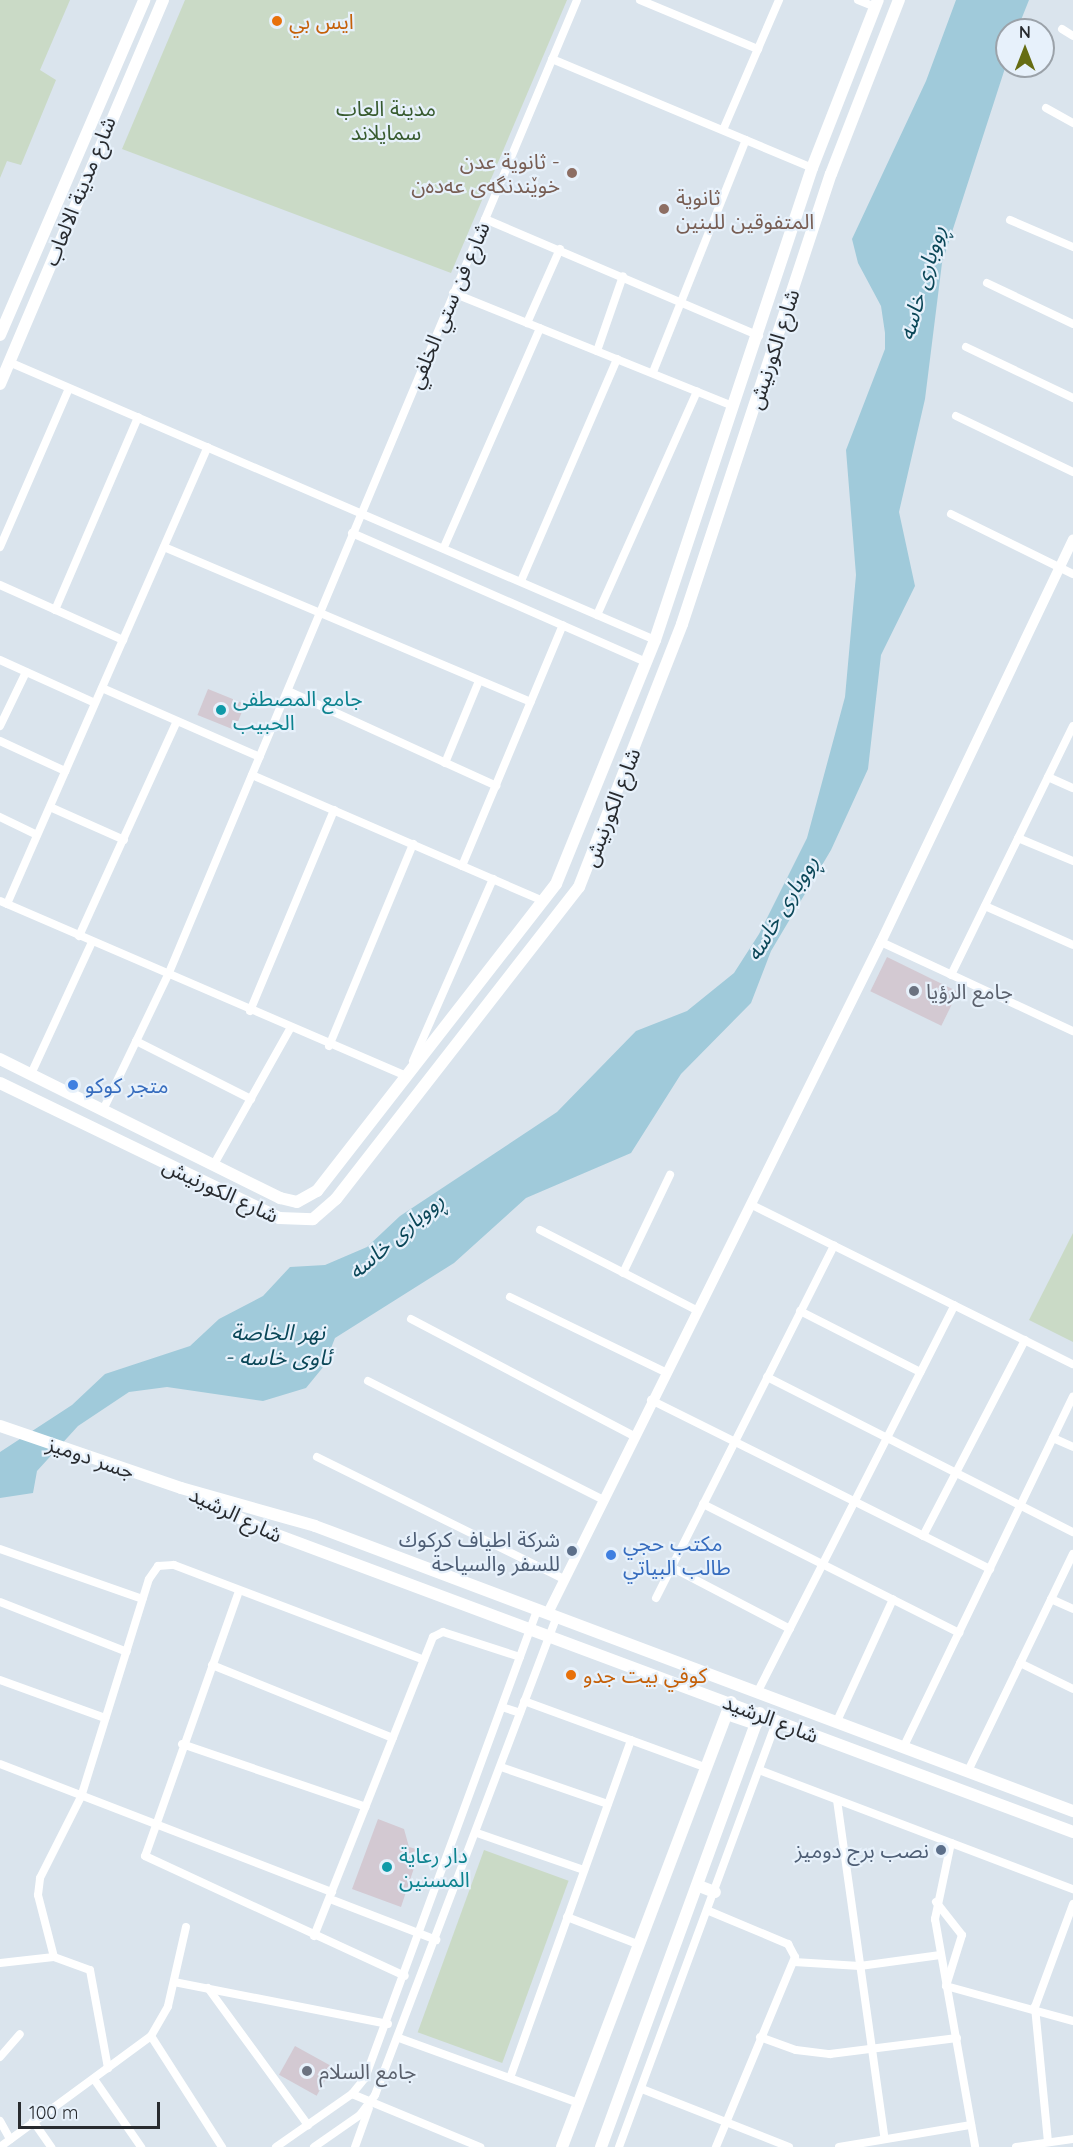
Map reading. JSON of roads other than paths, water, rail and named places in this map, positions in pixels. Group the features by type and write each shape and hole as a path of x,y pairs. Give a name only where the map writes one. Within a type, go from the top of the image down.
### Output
{"main road":[{"name":"شارع مدينة الالعاب","path":"0,335 144,0"},
{"name":"شارع مدينة الالعاب","path":"0,384 162,0"},
{"name":"شارع الكورنيش","path":"0,1083 279,1218 313,1219 357,1173 579,887 721,508 831,174 899,0"},
{"name":"شارع الكورنيش","path":"0,1059 280,1198 308,1199 406,1079 543,901 583,819 655,640 759,336 812,168 877,4"},
{"path":"22,284 38,290"},
{"path":"701,502 721,508"},
{"path":"583,819 603,826"},
{"name":"جسر دوميز","path":"0,1426 182,1488"},
{"name":"شارع الرشيد","path":"182,1488 267,1509 758,1691 1073,1811"},
{"name":"شارع الرشيد","path":"182,1488 261,1529 550,1634 758,1719 777,1719 1073,1832"},
{"path":"562,2147 729,1708"},
{"path":"601,2147 699,1886 758,1719"},
{"path":"1000,1804 1006,1786"},
{"path":"699,1886 715,1892"}],"street":[{"name":"شارع فن ستي الخلفي","path":"103,1110 168,975 577,0"},
{"path":"640,0 758,49"},
{"path":"723,130 779,0"},
{"path":"858,0 877,4"},
{"path":"1062,29 1073,36"},
{"path":"552,59 812,168"},
{"path":"1046,108 1073,123"},
{"path":"652,372 746,140"},
{"path":"485,219 560,249 759,336"},
{"path":"1010,220 1073,247"},
{"path":"527,323 560,249"},
{"path":"597,351 623,276"},
{"path":"987,283 1073,324"},
{"path":"453,293 734,406"},
{"path":"444,547 540,328"},
{"path":"966,347 1073,398"},
{"path":"521,581 617,359"},
{"path":"9,362 361,511 655,640"},
{"path":"0,547 69,388"},
{"path":"597,615 697,391"},
{"path":"956,416 1073,472"},
{"path":"55,610 138,417"},
{"path":"208,447 50,807 3,903 406,1079 493,879"},
{"path":"951,514 1073,574"},
{"path":"352,533 646,662"},
{"path":"276,2147 352,2094 388,2024 531,1627 547,1613 696,1310 752,1204 881,942 1073,539"},
{"path":"164,547 318,616 531,702"},
{"path":"0,585 123,640"},
{"path":"462,866 563,626"},
{"path":"0,660 95,703"},
{"path":"0,726 26,672"},
{"path":"445,763 479,681"},
{"path":"102,688 260,757"},
{"path":"288,691 496,786"},
{"path":"79,936 177,721"},
{"path":"951,975 1073,726"},
{"path":"0,741 65,771"},
{"path":"252,775 543,901"},
{"path":"1048,777 1073,788"},
{"path":"50,807 124,840"},
{"path":"250,1011 334,810"},
{"path":"0,818 37,835"},
{"path":"1018,838 1073,861"},
{"path":"329,1046 413,844"},
{"path":"985,906 1073,945"},
{"path":"31,1074 92,942"},
{"path":"881,942 1073,1031"},
{"path":"213,1166 290,1029"},
{"path":"136,1041 251,1099"},
{"path":"623,1273 670,1175"},
{"path":"752,1204 1073,1364"},
{"path":"540,1230 696,1310"},
{"path":"656,1598 834,1245"},
{"path":"510,1297 665,1372"},
{"path":"758,1691 955,1305"},
{"path":"800,1311 920,1372"},
{"path":"411,1319 634,1436"},
{"path":"923,1536 1025,1340"},
{"path":"766,1377 1073,1532"},
{"path":"368,1381 604,1500"},
{"path":"904,1746 1073,1397"},
{"path":"651,1400 990,1569"},
{"path":"1053,1438 1073,1447"},
{"path":"316,1457 564,1579"},
{"path":"703,1504 959,1633"},
{"path":"0,1549 143,1599"},
{"path":"968,1771 1073,1554"},
{"path":"54,1957 38,1894 40,1878 81,1797 152,1571 166,1564 424,1660"},
{"path":"671,1567 790,1629"},
{"path":"239,1591 144,1850 149,1862 405,1976"},
{"path":"837,1721 893,1599"},
{"path":"1051,1599 1073,1609"},
{"path":"0,1602 127,1652"},
{"path":"355,2147 477,1833 550,1634 547,1613"},
{"path":"314,1936 433,1637 443,1632 520,1657"},
{"path":"1020,1663 1073,1689"},
{"path":"212,1665 393,1738"},
{"path":"0,1680 105,1718"},
{"path":"524,1701 707,1768"},
{"path":"502,1707 520,1713"},
{"path":"619,2147 709,1911 777,1719"},
{"path":"510,2079 631,1740"},
{"path":"182,1744 366,1807"},
{"path":"0,1764 81,1797 154,1820 436,1940"},
{"path":"501,1767 608,1804"},
{"path":"0,1774 10,1769"},
{"path":"759,1770 1073,1888"},
{"path":"837,1800 884,2136"},
{"path":"477,1833 584,1870"},
{"path":"951,1843 936,1902 940,1955 957,2038 975,2147"},
{"path":"936,1902 962,1935 946,1986"},
{"path":"1048,2142 1035,2007 1073,1904"},
{"path":"709,1911 788,1944 794,1962 725,2120 716,2147"},
{"path":"567,1917 640,1945"},
{"path":"0,2147 151,2036 162,2023 186,1927"},
{"path":"794,1962 860,1966 940,1955"},
{"path":"0,1963 54,1957 83,1965 94,1977 108,2068"},
{"path":"174,1982 388,2024"},
{"path":"946,1986 1035,2007 1073,2020"},
{"path":"208,1988 308,2125"},
{"path":"0,2057 21,2034"},
{"path":"151,2036 222,2147"},
{"path":"760,2037 811,2053 873,2052 957,2038"},
{"path":"399,2038 579,2103"},
{"path":"94,2079 141,2147"},
{"path":"642,2089 789,2147"},
{"path":"352,2094 476,2146"},
{"path":"314,2147 371,2102"},
{"path":"0,2121 10,2139"},
{"path":"33,2121 51,2147"},
{"path":"839,2147 884,2136 971,2125"},
{"path":"1016,2147 1073,2139"}],"water":[{"name":"نهر الخاصة - ئاوی خاسە","path":"956,0 1029,0 1022,18 995,18 995,78 1002,78 942,263 925,399 899,512 915,586 881,655 868,769 831,850 771,951 751,1003 681,1074 631,1153 526,1198 454,1263 335,1338 324,1366 306,1388 263,1401 167,1387 129,1392 78,1426 37,1471 33,1493 0,1498 0,1452 72,1405 105,1374 190,1346 219,1319 263,1296 290,1267 325,1265 367,1247 400,1216 557,1112 636,1031 687,1011 734,973 759,934 807,838 845,697 856,575 846,450 885,349 881,306 858,263 852,239 926,81"}],"place":[{"name":"ايس بي","path":"277,21"},
{"name":"ثانوية عدن - خوێندنگەی عەدەن","path":"572,173"},
{"name":"ثانوية المتفوقين للبنين","path":"664,209"},
{"name":"جامع المصطفى الحبيب","path":"221,710"},
{"name":"جامع الرؤيا","path":"914,991"},
{"name":"متجر كوكو","path":"73,1085"},
{"name":"شركة اطياف كركوك للسفر والسياحة","path":"572,1551"},
{"name":"مكتب حجي طالب البياتي","path":"611,1555"},
{"name":"كوفي بيت جدو","path":"571,1675"},
{"name":"نصب برج دوميز","path":"941,1850"},
{"name":"دار رعاية المسنين","path":"387,1867"},
{"name":"جامع السلام","path":"307,2071"}],"park label":[{"name":"مدينة العاب سمايلاند","path":"386,120"}],"water label":[{"name":"ڕووباری خاسە","path":"922,283"},
{"name":"ڕووباری خاسە","path":"782,908"},
{"name":"ڕووباری خاسە","path":"396,1236"}]}
